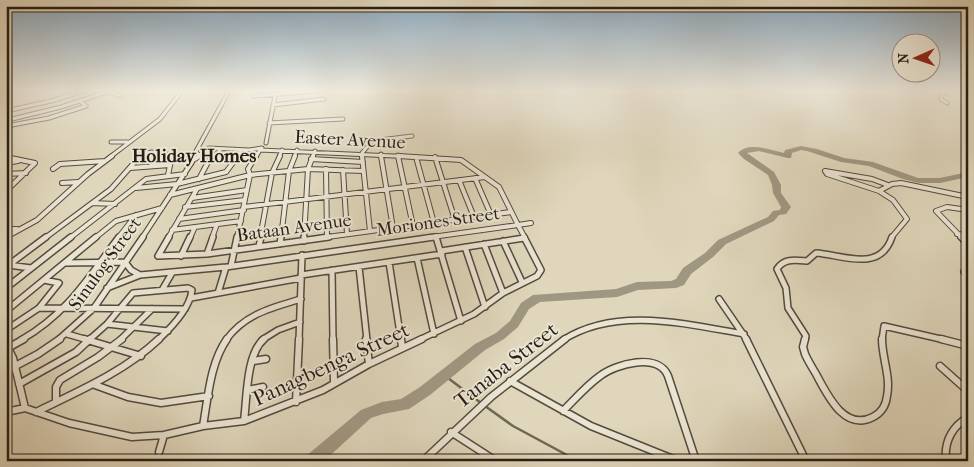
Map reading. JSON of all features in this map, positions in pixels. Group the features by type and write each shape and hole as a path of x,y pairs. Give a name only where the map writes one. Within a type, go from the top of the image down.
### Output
{"street":[{"path":"37,113 8,120 7,123 12,126 64,113"},
{"path":"6,237 37,220 105,161 165,113"},
{"path":"171,196 182,181 193,160 201,155 195,153 217,113"},
{"path":"218,294 229,266 242,221 250,175 248,169 263,147 271,113"},
{"path":"269,123 342,119"},
{"path":"370,231 363,171 363,151 377,140 412,136"},
{"path":"111,142 130,142"},
{"name":"Easter Avenue","path":"209,148 241,150 263,147 282,150 363,151 461,160 499,187 518,225"},
{"path":"199,179 208,162 221,149"},
{"path":"134,188 177,184 182,181 199,179 228,170 241,150"},
{"path":"259,246 272,172 282,150"},
{"path":"280,244 289,171 298,150"},
{"path":"304,241 308,169 315,151"},
{"path":"7,266 111,189 142,153 172,155 168,175"},
{"path":"151,166 160,153"},
{"path":"381,154 393,228"},
{"path":"398,155 413,226"},
{"path":"416,156 434,222"},
{"path":"435,157 455,220"},
{"path":"6,158 36,164 6,191"},
{"path":"311,159 363,162"},
{"path":"6,163 22,160"},
{"path":"53,169 60,164 105,161"},
{"path":"130,168 170,165"},
{"path":"171,196 250,175 272,172 308,169 363,171"},
{"path":"326,169 327,237"},
{"path":"343,170 347,234"},
{"path":"888,185 872,179 826,171 827,174 879,192 893,200 907,219 903,226 894,233 890,245 884,252 869,258 856,260 816,252 807,261 789,260 778,266 778,274 786,288 788,308 806,336 804,352 831,401 840,412 855,420 871,418 883,408 887,392 881,336 884,326 968,346"},
{"path":"6,174 26,173"},
{"path":"6,288 149,177 185,174"},
{"name":"Bataan Avenue","path":"178,219 266,204 485,177"},
{"path":"475,178 491,215"},
{"path":"460,180 474,217"},
{"path":"62,183 80,182"},
{"path":"879,192 888,185 901,183 968,197"},
{"path":"171,196 177,184"},
{"path":"6,186 12,185"},
{"name":"Bataan Avenue","path":"197,189 158,256 207,254 511,212"},
{"path":"192,198 247,190"},
{"name":"Sinulog Street","path":"6,371 38,354 67,334 94,308 171,196"},
{"path":"185,208 245,200"},
{"path":"92,203 115,204"},
{"path":"968,210 945,207 938,208 936,211 936,214 968,244"},
{"path":"6,311 116,221 162,208"},
{"path":"7,412 25,408 13,358 7,347 44,328 66,307 136,215"},
{"path":"172,230 242,221"},
{"path":"518,225 530,223"},
{"path":"207,254 217,224"},
{"name":"Moriones Street","path":"107,288 140,275 229,266 518,225 541,270 537,276 522,282"},
{"path":"181,256 195,227"},
{"path":"6,229 19,229"},
{"path":"957,234 968,235"},
{"path":"436,236 461,321"},
{"path":"191,298 332,270 417,258 464,247 524,238"},
{"path":"503,242 522,282"},
{"path":"484,244 503,293"},
{"path":"464,247 485,307"},
{"path":"296,402 302,255"},
{"path":"417,258 434,334"},
{"path":"65,263 125,262 131,270 140,275"},
{"path":"388,262 402,348"},
{"path":"7,266 31,268"},
{"path":"359,267 369,364"},
{"path":"332,270 334,382"},
{"path":"162,290 172,273"},
{"path":"6,330 39,308 59,283 44,280"},
{"name":"Panagbenga Street","path":"25,408 118,435 132,437 164,435 203,426 244,421 323,390 334,382 369,364 461,321 522,282"},
{"path":"19,384 64,360 89,341 107,324 133,293 188,288 192,290 191,298 185,309 168,331 141,356 95,385 36,412"},
{"path":"203,426 217,356 227,336 262,310 301,299"},
{"path":"719,299 744,334 806,461"},
{"path":"39,308 185,309"},
{"path":"56,402 56,387 60,380 113,348 136,328 152,309"},
{"path":"244,421 255,348 259,343 279,330 300,322"},
{"name":"Tanaba Street","path":"423,461 451,432 510,381 561,341 592,326 609,323 656,322 686,324 744,334"},
{"path":"107,324 168,331"},
{"path":"67,334 141,356"},
{"path":"252,360 266,359"},
{"path":"563,411 601,375 629,365 659,364 666,370 696,461"},
{"path":"940,366 968,390"},
{"path":"510,381 591,426 678,461"},
{"path":"95,385 128,397 161,403 209,396"},
{"path":"248,390 262,387"},
{"path":"946,461 945,445 954,430 968,418"},
{"path":"451,432 496,461"},
{"path":"159,452 164,435"}],"waterway":[{"path":"312,461 366,414 382,408 404,405 425,391 480,347 500,336 514,324 525,306 537,298 617,293 637,286 672,285 680,282 687,271 709,255 722,242 771,219 776,213 783,212 786,207 777,193 775,179 766,169 747,158 742,153 744,151 759,149 788,156 788,152 794,149 814,150 844,160 870,164 911,179 925,181 940,181 968,174"},
{"path":"444,375 481,403"},
{"path":"485,406 513,426 578,461"}],"district":[{"name":"Holiday Homes","path":"194,156"}]}
